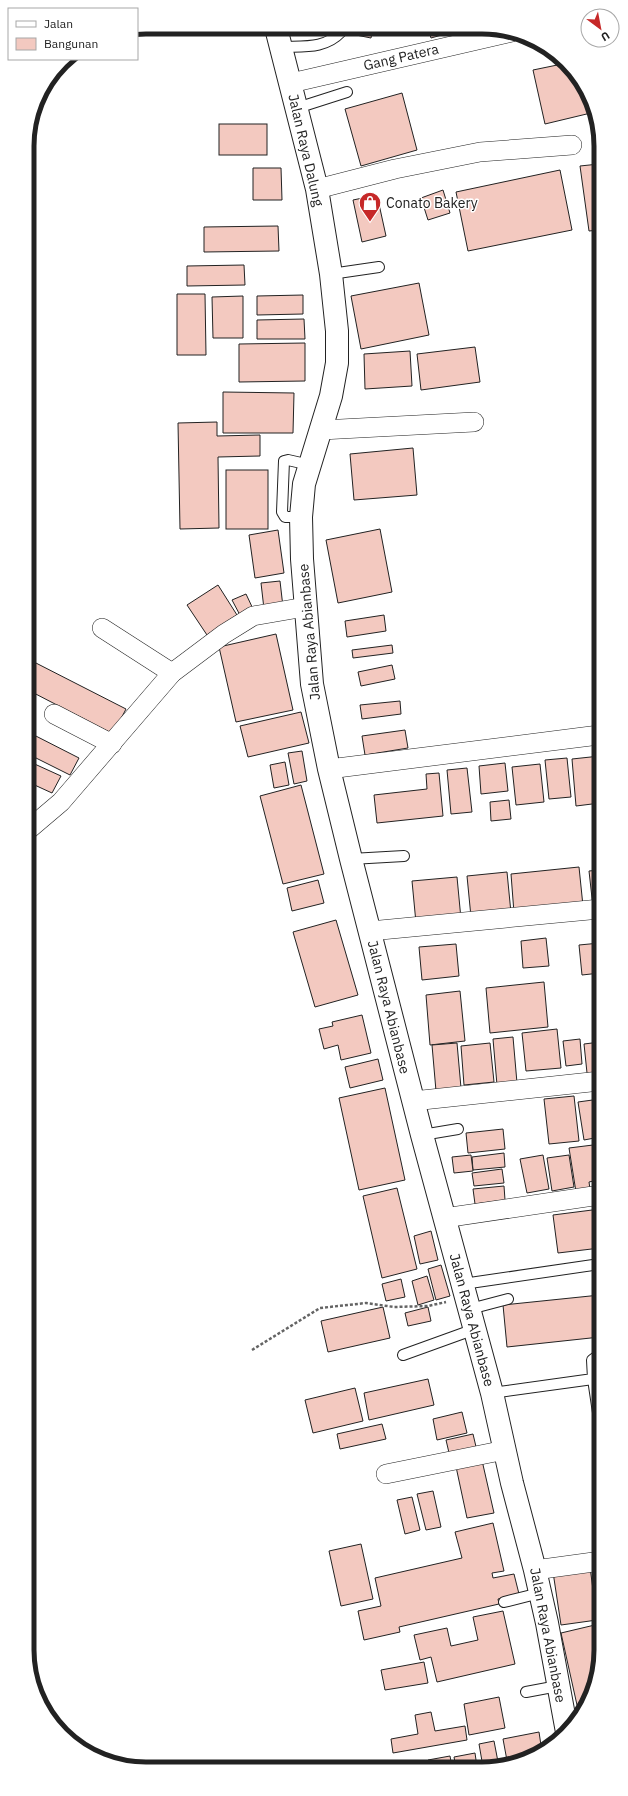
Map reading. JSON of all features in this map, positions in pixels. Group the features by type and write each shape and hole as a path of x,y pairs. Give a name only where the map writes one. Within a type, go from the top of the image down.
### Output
{"main road":[{"name":"Jalan Raya Dalung","path":"279,37 317,189 331,274"},
{"name":"Jalan Raya Abianbase","path":"331,274 337,331 337,363 321,430 304,484 301,517 305,607 312,684 329,769 351,859 413,1101 492,1393 535,1570 558,1686 569,1719"}],"street":[{"name":"Gang Patera","path":"290,83 498,35"},
{"path":"317,189 395,169 480,152 572,145"},
{"path":"321,430 474,422"},
{"path":"34,825 61,802 172,673 224,634 253,616 305,607"},
{"path":"102,628 172,673"},
{"path":"54,714 112,744"},
{"path":"329,769 594,736"},
{"path":"370,931 594,910"},
{"path":"413,1101 594,1082"},
{"path":"444,1218 594,1196"},
{"path":"386,1474 505,1450"},
{"path":"535,1570 594,1562"}],"lane":[{"path":"279,37 323,44 334,40 340,34"},
{"path":"297,108 347,92"},
{"path":"331,274 379,267"},
{"path":"351,859 404,856"},
{"path":"422,1135 458,1128"},
{"path":"403,1355 468,1305 594,1266"},
{"path":"468,1305 508,1299"},
{"path":"594,1358 592,1360 594,1387"},
{"path":"492,1393 593,1380"},
{"path":"504,1602 540,1593"},
{"path":"526,1692 558,1686"}],"path":[{"path":"252,1350 320,1308 366,1303 394,1307 468,1305"}],"building":[{"path":"351,34 372,34 371,38"},
{"path":"430,34 445,34 431,38"},
{"path":"559,65 571,78 579,90 589,113 545,124 533,70"},
{"path":"402,93 417,150 361,166 345,109"},
{"path":"219,124 267,124 267,155 219,155"},
{"path":"594,165 594,230 589,231 580,166"},
{"path":"253,168 281,168 282,200 253,200"},
{"path":"560,170 572,230 468,251 456,192"},
{"path":"443,190 450,213 428,220 421,198"},
{"path":"377,195 386,236 362,242 353,200"},
{"path":"278,226 279,251 204,252 204,227"},
{"path":"244,265 245,285 187,286 187,266"},
{"path":"419,283 429,335 361,349 351,296"},
{"path":"177,294 205,294 206,355 177,355"},
{"path":"303,295 303,314 257,315 257,296"},
{"path":"243,296 243,338 213,338 212,297"},
{"path":"304,319 305,339 257,339 257,320"},
{"path":"305,343 305,381 239,382 239,344"},
{"path":"475,347 480,382 421,390 417,354"},
{"path":"410,351 412,386 365,389 364,354"},
{"path":"223,392 294,393 293,433 223,433"},
{"path":"217,422 217,436 260,435 260,456 218,457 219,528 180,529 178,423"},
{"path":"413,448 417,495 354,500 350,454"},
{"path":"226,470 268,470 268,529 226,529"},
{"path":"380,529 392,592 338,603 326,540"},
{"path":"278,530 284,573 255,578 249,535"},
{"path":"280,581 283,607 264,609 261,583"},
{"path":"218,585 237,615 207,635 187,605"},
{"path":"246,594 254,611 241,617 232,600"},
{"path":"384,615 386,631 347,637 345,621"},
{"path":"276,634 293,710 236,722 219,647"},
{"path":"392,645 393,653 353,658 352,650"},
{"path":"34,662 126,709 113,734 34,693"},
{"path":"392,665 395,679 361,686 358,672"},
{"path":"400,701 401,714 362,719 360,705"},
{"path":"301,712 309,743 248,757 240,726"},
{"path":"405,730 408,748 365,755 362,736"},
{"path":"34,735 79,758 70,775 34,757"},
{"path":"302,751 307,781 294,784 288,753"},
{"path":"594,757 594,804 576,806 572,759"},
{"path":"567,758 571,797 549,799 545,760"},
{"path":"285,762 289,785 274,788 270,765"},
{"path":"505,763 508,791 481,794 479,766"},
{"path":"34,764 61,776 52,793 34,785"},
{"path":"540,764 544,802 516,805 512,767"},
{"path":"467,768 472,812 451,814 447,770"},
{"path":"439,773 443,816 377,823 374,795 427,789 426,774"},
{"path":"301,785 324,874 283,884 260,796"},
{"path":"509,800 511,819 491,821 490,802"},
{"path":"579,867 583,906 514,913 511,874"},
{"path":"589,871 594,871 594,907 593,907"},
{"path":"507,872 511,913 471,917 467,876"},
{"path":"457,877 461,919 416,923 412,881"},
{"path":"318,880 324,903 292,911 287,888"},
{"path":"336,920 358,995 315,1007 293,932"},
{"path":"546,938 549,966 523,968 521,941"},
{"path":"456,944 459,976 422,980 419,947"},
{"path":"594,944 594,974 582,975 579,945"},
{"path":"544,982 548,1027 490,1033 486,988"},
{"path":"460,991 465,1041 430,1045 426,995"},
{"path":"362,1015 371,1053 341,1060 338,1045 324,1049 319,1029 333,1026 332,1022"},
{"path":"557,1029 561,1068 526,1071 522,1033"},
{"path":"513,1037 517,1083 497,1085 493,1039"},
{"path":"580,1039 582,1064 566,1066 563,1041"},
{"path":"457,1043 461,1088 436,1091 432,1045"},
{"path":"490,1043 494,1082 464,1085 461,1046"},
{"path":"594,1043 594,1072 587,1073 584,1044"},
{"path":"378,1059 383,1080 350,1088 345,1067"},
{"path":"385,1088 405,1180 359,1190 339,1098"},
{"path":"574,1096 579,1141 549,1144 544,1099"},
{"path":"594,1100 594,1138 584,1140 578,1102"},
{"path":"503,1129 505,1149 468,1153 466,1133"},
{"path":"593,1145 594,1181 589,1182 590,1189 576,1192 569,1148"},
{"path":"504,1153 505,1167 473,1170 472,1157"},
{"path":"471,1155 473,1171 454,1173 452,1157"},
{"path":"543,1155 549,1189 527,1193 520,1159"},
{"path":"569,1155 574,1187 552,1191 547,1158"},
{"path":"502,1169 504,1183 474,1186 472,1173"},
{"path":"504,1186 505,1200 475,1204 473,1189"},
{"path":"397,1188 417,1269 382,1278 363,1196"},
{"path":"594,1210 594,1249 558,1253 553,1215"},
{"path":"431,1231 438,1260 420,1264 414,1236"},
{"path":"441,1265 450,1296 436,1300 428,1269"},
{"path":"427,1276 434,1300 418,1305 412,1281"},
{"path":"401,1279 405,1297 386,1301 382,1284"},
{"path":"594,1296 594,1338 507,1347 503,1305"},
{"path":"383,1307 390,1338 328,1352 321,1321"},
{"path":"428,1307 431,1321 408,1326 405,1313"},
{"path":"428,1379 434,1405 369,1420 364,1393"},
{"path":"355,1388 363,1421 313,1433 305,1400"},
{"path":"462,1412 467,1433 437,1440 433,1419"},
{"path":"382,1424 386,1439 340,1449 337,1434"},
{"path":"473,1434 477,1451 450,1457 446,1440"},
{"path":"481,1456 494,1513 467,1518 455,1462"},
{"path":"433,1491 441,1527 426,1530 417,1494"},
{"path":"412,1497 420,1530 405,1534 397,1500"},
{"path":"493,1523 504,1571 492,1573 493,1578 514,1574 519,1594 498,1599 499,1604 399,1627 400,1632 364,1640 358,1611 381,1606 375,1578 462,1558 455,1532"},
{"path":"361,1544 373,1599 341,1606 329,1551"},
{"path":"590,1567 594,1597 594,1620 561,1625 553,1572"},
{"path":"503,1611 515,1664 437,1682 431,1657 420,1660 414,1635 447,1628 451,1646 478,1640 473,1617"},
{"path":"594,1625 593,1665 585,1693 580,1704 577,1705 561,1633"},
{"path":"424,1662 428,1683 385,1690 381,1670"},
{"path":"499,1697 505,1728 469,1735 464,1704"},
{"path":"431,1712 435,1731 465,1726 467,1740 393,1753 391,1739 418,1734 415,1715"},
{"path":"539,1732 541,1745 525,1753 507,1759 503,1739"},
{"path":"494,1741 498,1761 482,1762 479,1744"},
{"path":"475,1753 476,1762 455,1762 454,1757"},
{"path":"450,1756 451,1762 428,1762 428,1760"}],"place":[{"name":"Conato Bakery","path":"370,222"}]}
